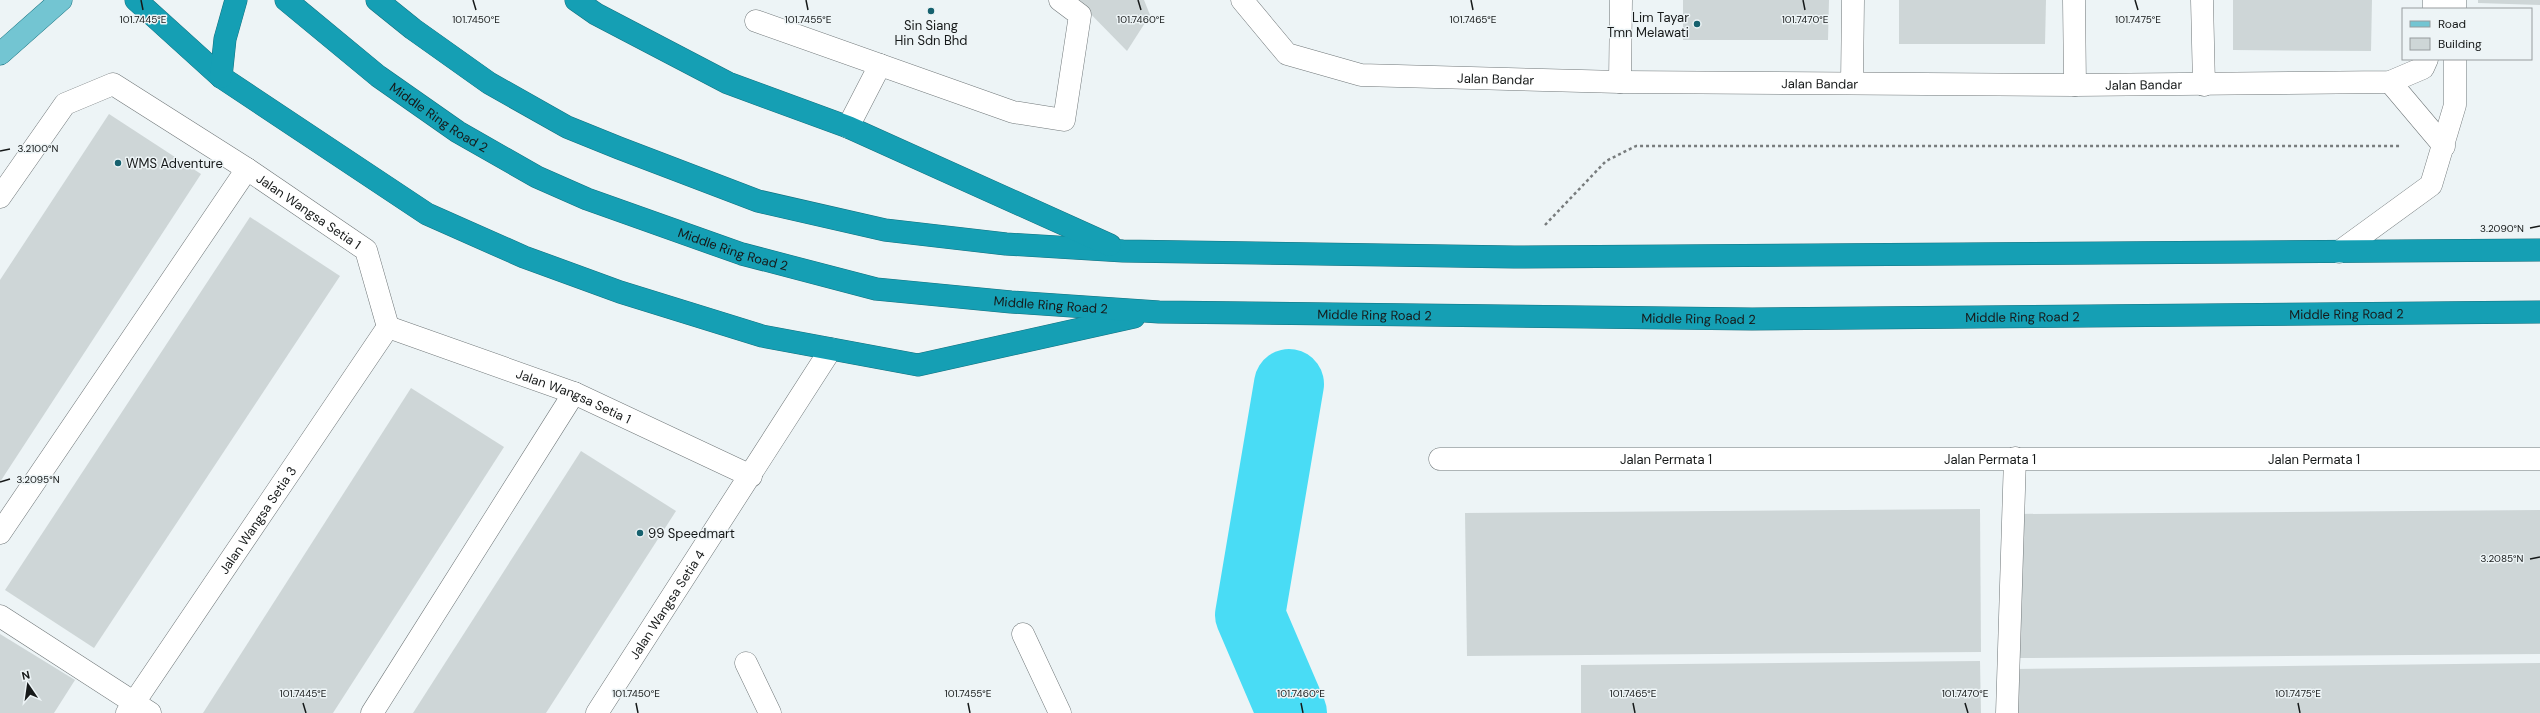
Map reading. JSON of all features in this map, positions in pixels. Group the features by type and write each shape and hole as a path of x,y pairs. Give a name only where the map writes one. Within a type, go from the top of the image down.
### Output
{"highway":[{"path":"136,0 221,77 427,214 524,257 620,292 762,336 918,365 1159,312"},
{"path":"221,77 224,39 236,0"},
{"name":"Middle Ring Road 2","path":"286,0 378,76 458,132 537,177 587,199 742,254 876,289 1010,302 1159,312 1752,319 2540,312"},
{"path":"377,0 413,29 489,83 567,127 758,201 886,230 1006,244 1123,251 1514,257 2540,250"},
{"path":"576,0 596,14 728,83 848,127 1123,251"}],"main road":[{"path":"0,54 61,0"}],"street":[{"path":"756,21 1013,112 1064,120 1080,15 1060,0"},
{"name":"Jalan Bandar","path":"1242,0 1287,54 1361,75 1620,82 2204,85 2390,82 2425,64"},
{"path":"1620,82 1621,0"},
{"path":"1852,83 1853,0"},
{"path":"2074,0 2075,85"},
{"path":"2202,0 2204,85"},
{"path":"2339,252 2431,185 2444,146 2455,105 2455,60"},
{"path":"848,127 880,66"},
{"path":"2390,82 2444,146"},
{"name":"Jalan Wangsa Setia 1","path":"0,196 65,104 113,84 246,169 366,250 388,327 574,393 751,476"},
{"path":"0,533 246,169"},
{"name":"Jalan Wangsa Setia 3","path":"137,710 388,327"},
{"name":"Jalan Wangsa Setia 4","path":"597,713 751,476 831,349"},
{"path":"372,713 574,393"},
{"path":"2007,713 2015,458"},
{"name":"Jalan Permata 1","path":"1440,459 2540,459"},
{"path":"0,616 137,710"},
{"path":"1023,634 1060,713"},
{"path":"746,663 770,713"}],"path":[{"path":"1514,257 1606,161 1636,146 2444,146"}],"building":[{"path":"1077,0 1144,0 1150,15 1127,51"},
{"path":"1683,0 1829,0 1828,40 1683,40"},
{"path":"1899,0 2046,0 2045,44 1899,44"},
{"path":"2233,0 2372,0 2371,51 2233,50"},
{"path":"2478,0 2540,0 2540,5 2478,3"},
{"path":"109,114 201,174 0,482 0,280"},
{"path":"250,217 340,276 94,648 5,590"},
{"path":"411,388 504,447 333,713 203,713"},
{"path":"581,451 676,511 546,713 413,713"},
{"path":"1980,509 1981,652 1467,656 1465,513"},
{"path":"2540,510 2540,654 2018,658 2017,514"},
{"path":"0,634 75,680 54,713 0,713"},
{"path":"1980,661 1981,713 1581,713 1581,665"},
{"path":"2540,663 2540,713 2015,713 2015,669"}],"waterway":[{"path":"1289,384 1250,615 1292,713"}],"place":[{"name":"Sin Siang Hin Sdn Bhd","path":"931,11"},
{"name":"Lim Tayar Tmn Melawati","path":"1697,24"},
{"name":"WMS Adventure","path":"118,163"},
{"name":"99 Speedmart","path":"640,533"}]}
